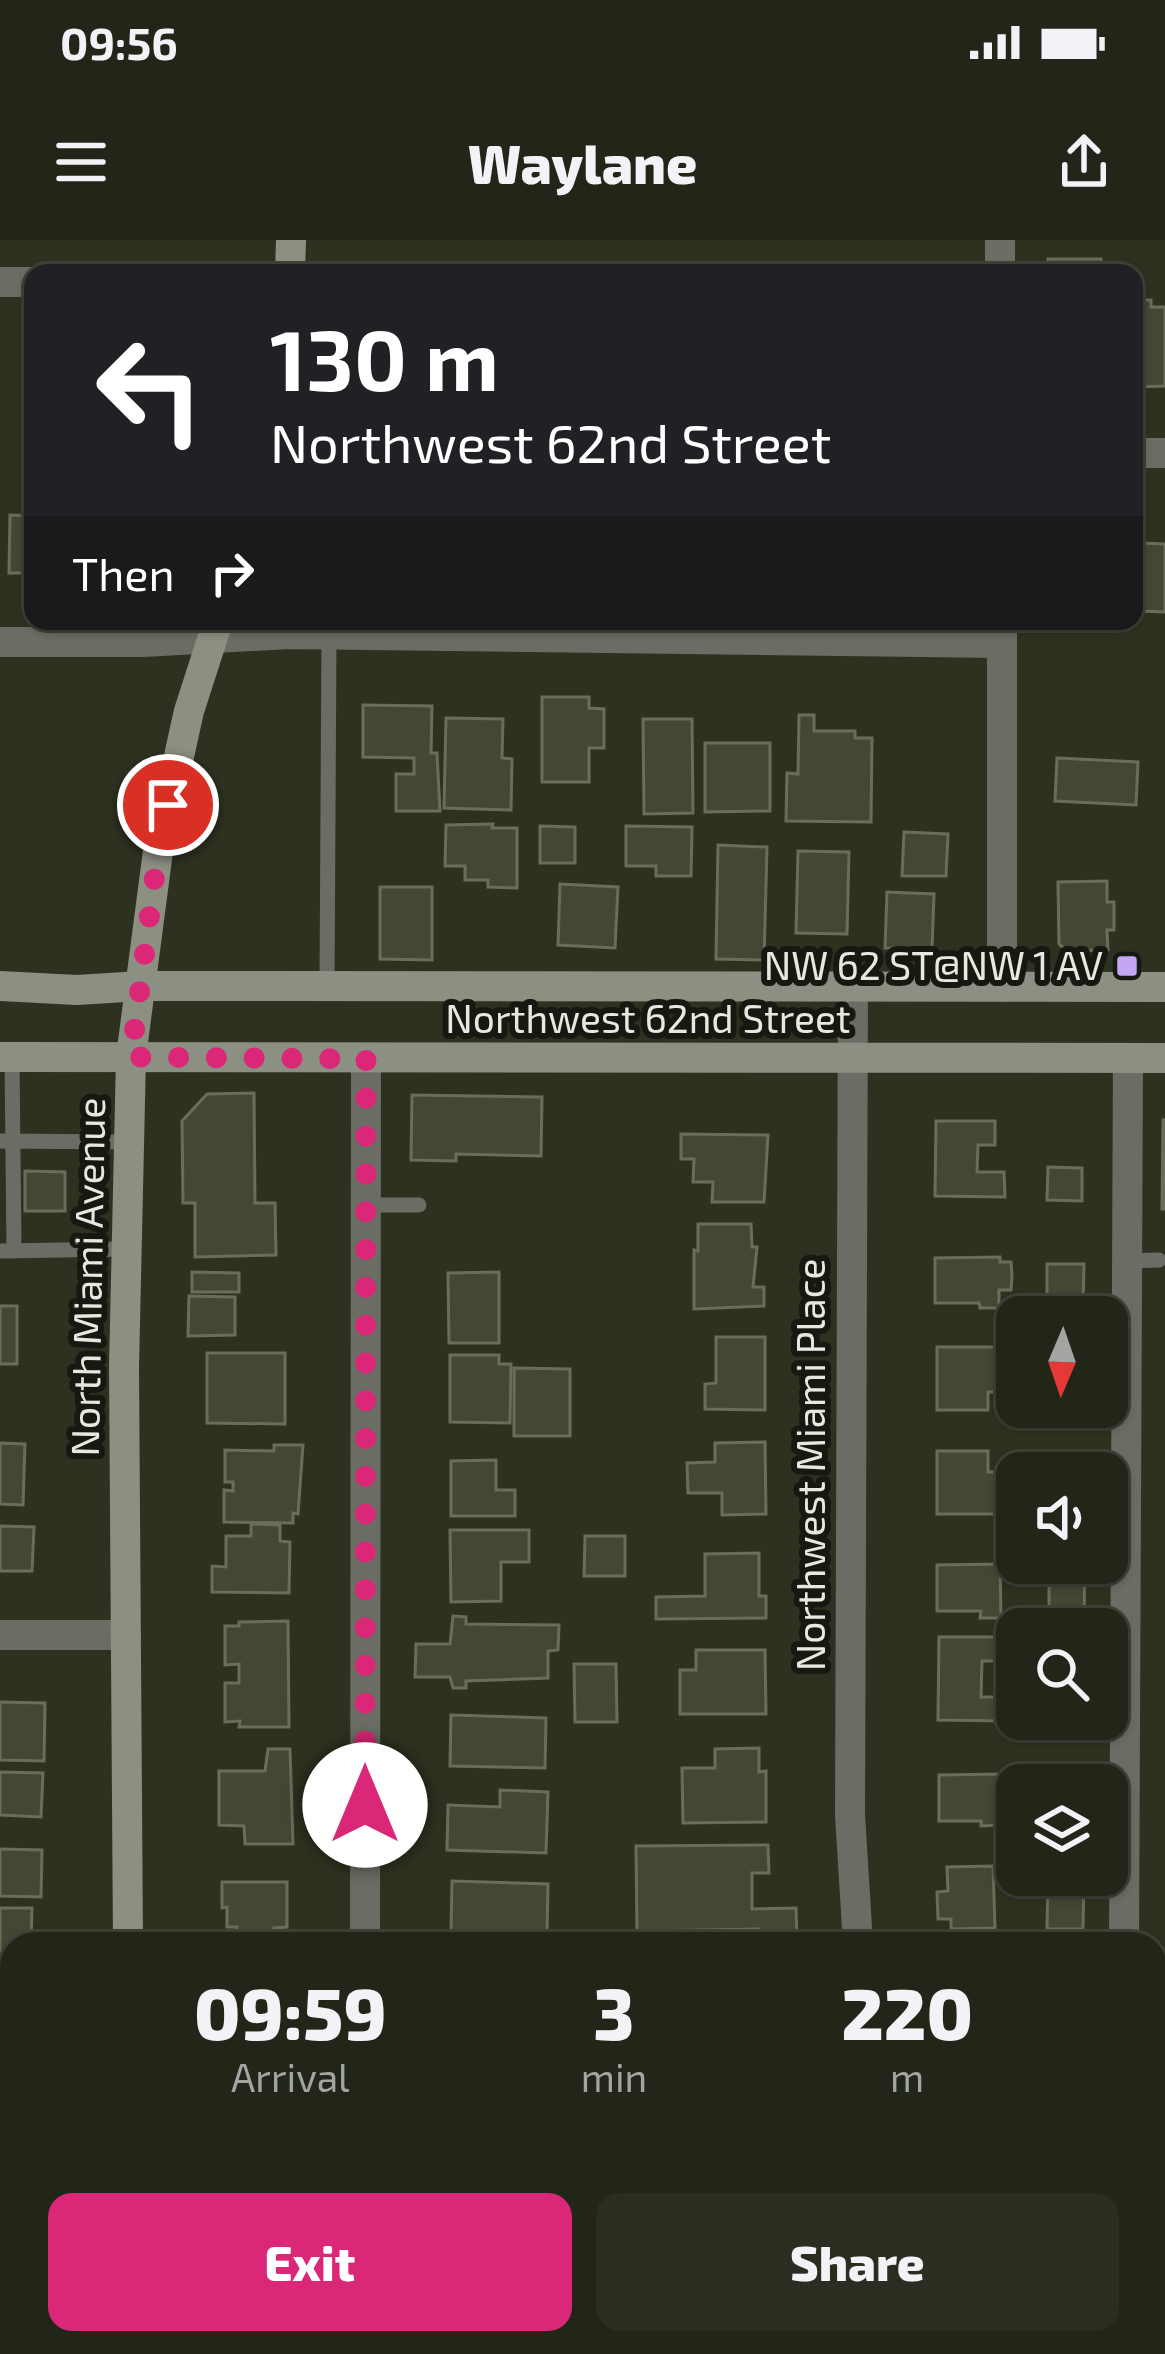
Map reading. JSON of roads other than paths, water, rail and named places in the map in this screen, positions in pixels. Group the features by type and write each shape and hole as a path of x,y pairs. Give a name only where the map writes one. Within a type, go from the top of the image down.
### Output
{"main road":[{"name":"North Miami Avenue","path":"128,1932 125,1250 131,1057 158,851 189,711 215,630"},
{"name":"Northwest 62nd Street","path":"0,986 77,990 141,986 1165,987"},
{"name":"Northwest 62nd Street","path":"6,1057 1165,1058"}],"street":[{"path":"0,642 215,630 329,635 1001,632 1002,987"},
{"name":"Northwest Miami Place","path":"853,986 850,1815 857,1932"},
{"path":"1124,1932 1128,1058"},
{"path":"365,1932 366,1059"},
{"path":"0,1635 126,1635"}],"lane":[{"path":"326,986 329,635"},
{"path":"6,1057 7,1251 125,1250"},
{"path":"7,1141 127,1142"},
{"path":"366,1204 419,1204"},
{"path":"1127,1261 1159,1261"}],"place":[{"name":"NW 62 ST@NW 1 AV","path":"1127,966"}]}
